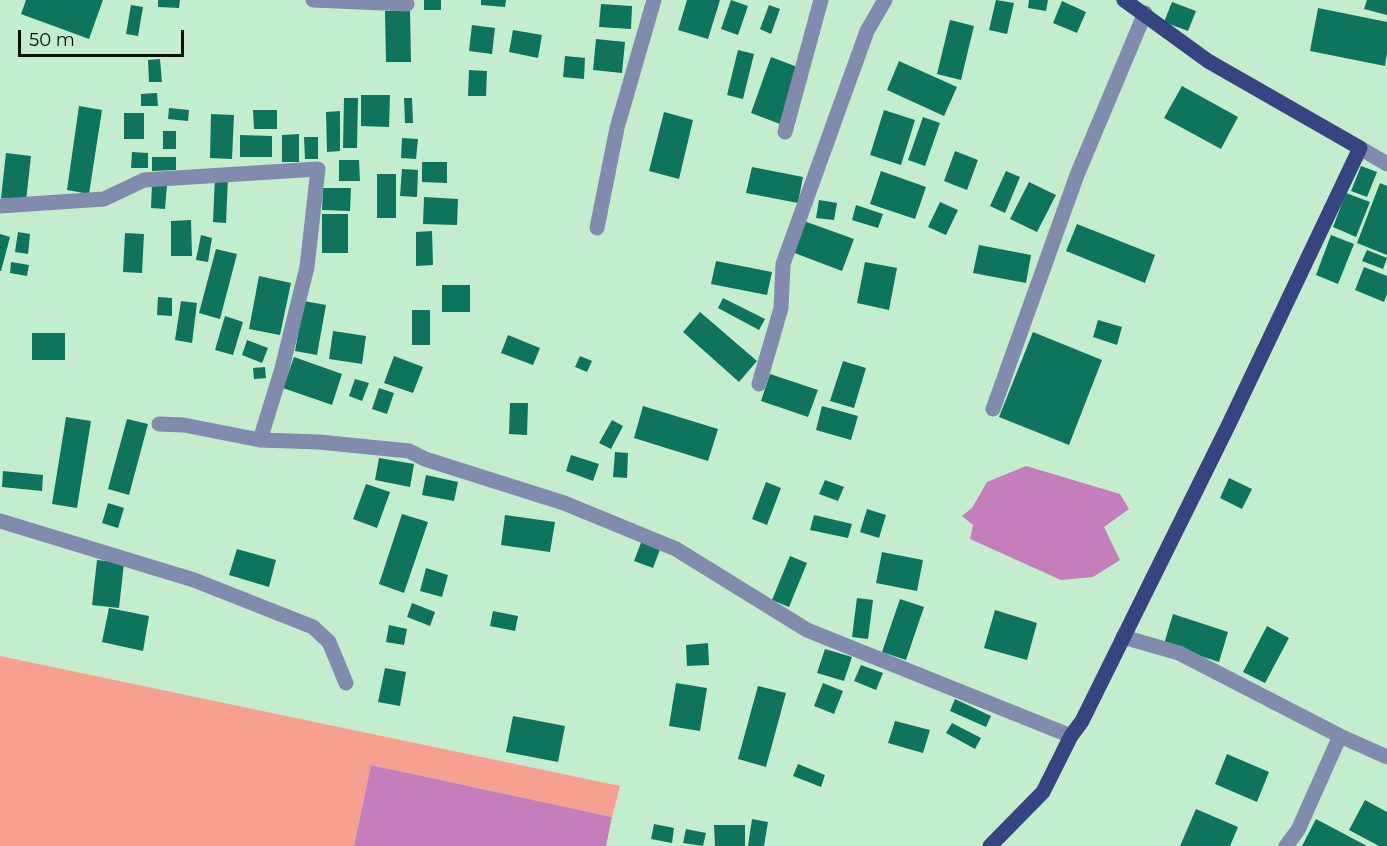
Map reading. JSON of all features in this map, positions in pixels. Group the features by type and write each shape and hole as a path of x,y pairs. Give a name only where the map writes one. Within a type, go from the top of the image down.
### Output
{"main road":[{"path":"990,846 1043,792 1071,735 1082,721 1228,426 1360,148 1208,61 1124,0"}],"street":[{"path":"313,0 407,4"},
{"path":"597,228 617,128 654,0"},
{"path":"785,132 821,0"},
{"path":"759,384 781,308 783,264 867,31 885,0"},
{"path":"993,409 1077,175 1144,13"},
{"path":"1360,148 1387,164"},
{"path":"0,206 104,199 144,180 318,169 307,267 281,372 260,440"},
{"path":"159,424 184,425 260,440 319,441 409,451 425,459 564,503 676,549 807,630 1071,735"},
{"path":"0,521 194,580 313,627 329,642 345,683"},
{"path":"1123,637 1179,653 1387,757"},
{"path":"1286,846 1298,830 1340,735"}],"shaded area":[{"path":"1026,466 1120,494 1129,509 1104,527 1120,560 1093,577 1061,580 970,539 973,525 962,516 972,508 987,482"},
{"path":"0,656 620,786 612,817 371,765 354,846 0,846"},
{"path":"371,765 612,817 606,846 354,846"}],"building":[{"path":"26,0 103,0 89,39 21,14"},
{"path":"158,0 180,0 179,8 158,7"},
{"path":"424,0 441,0 441,10 424,10"},
{"path":"481,0 506,0 505,7 481,5"},
{"path":"687,0 720,0 708,39 678,30"},
{"path":"731,0 748,6 738,35 721,29"},
{"path":"996,0 1014,3 1007,34 989,30"},
{"path":"1029,0 1048,0 1046,11 1028,8"},
{"path":"1367,0 1387,0 1387,15 1364,9"},
{"path":"1062,1 1086,12 1077,33 1053,23"},
{"path":"1172,2 1196,11 1188,31 1164,22"},
{"path":"601,4 632,6 631,29 599,27"},
{"path":"131,5 143,7 138,36 126,34"},
{"path":"769,5 780,9 771,34 760,29"},
{"path":"1318,8 1387,22 1385,66 1310,51"},
{"path":"385,11 410,11 411,62 386,62"},
{"path":"950,20 974,26 961,80 937,74"},
{"path":"472,25 495,28 492,54 469,51"},
{"path":"513,30 542,35 538,58 509,52"},
{"path":"596,39 625,42 622,73 593,70"},
{"path":"738,50 754,54 743,99 727,95"},
{"path":"565,56 585,58 584,79 563,77"},
{"path":"771,57 800,68 780,124 751,113"},
{"path":"160,59 162,82 149,82 148,60"},
{"path":"899,61 957,87 944,116 887,90"},
{"path":"469,70 487,71 486,96 468,96"},
{"path":"1182,86 1238,117 1221,149 1164,118"},
{"path":"157,93 158,106 141,106 141,94"},
{"path":"361,95 390,95 389,127 361,126"},
{"path":"344,98 358,98 357,148 343,148"},
{"path":"404,98 412,98 413,123 405,123"},
{"path":"79,106 102,110 89,194 67,190"},
{"path":"169,108 189,110 188,121 168,119"},
{"path":"253,110 277,110 277,129 254,129"},
{"path":"884,110 915,120 901,165 870,155"},
{"path":"340,111 340,151 327,152 326,112"},
{"path":"664,112 693,120 679,179 649,171"},
{"path":"124,113 144,113 144,139 124,139"},
{"path":"211,114 234,115 232,159 210,158"},
{"path":"923,117 940,123 925,166 908,160"},
{"path":"163,131 176,131 176,149 163,149"},
{"path":"299,134 299,162 282,162 282,135"},
{"path":"240,135 272,136 272,157 240,157"},
{"path":"304,137 318,137 318,159 305,159"},
{"path":"402,138 418,139 416,159 401,158"},
{"path":"955,151 978,160 967,190 944,181"},
{"path":"132,152 148,153 148,168 131,168"},
{"path":"6,153 31,156 26,201 1,198"},
{"path":"152,157 176,157 176,170 152,171"},
{"path":"339,160 359,160 360,181 339,181"},
{"path":"422,162 447,162 447,183 422,182"},
{"path":"1361,166 1377,172 1367,197 1351,191"},
{"path":"752,167 803,177 798,203 746,193"},
{"path":"402,169 418,170 417,197 400,196"},
{"path":"881,171 926,187 915,219 870,204"},
{"path":"1006,171 1020,177 1005,213 990,206"},
{"path":"377,174 396,174 396,218 377,218"},
{"path":"215,176 228,177 226,223 213,222"},
{"path":"1029,182 1056,195 1037,232 1010,219"},
{"path":"1380,183 1387,186 1387,255 1357,243"},
{"path":"152,184 167,185 165,209 151,208"},
{"path":"323,188 351,188 350,211 322,210"},
{"path":"1346,193 1370,202 1356,237 1333,227"},
{"path":"424,197 458,199 457,225 423,224"},
{"path":"819,200 837,203 834,220 816,218"},
{"path":"940,202 958,210 946,235 928,227"},
{"path":"856,205 883,214 878,228 852,220"},
{"path":"322,214 348,214 348,253 322,253"},
{"path":"191,220 192,256 171,256 171,221"},
{"path":"804,221 854,239 842,271 792,252"},
{"path":"1077,224 1155,255 1145,283 1066,251"},
{"path":"432,231 433,265 416,266 416,232"},
{"path":"18,232 30,234 28,254 15,252"},
{"path":"125,233 144,234 142,273 123,272"},
{"path":"0,234 10,237 1,271 0,271"},
{"path":"201,235 212,238 208,262 196,260"},
{"path":"1331,235 1354,244 1338,284 1316,275"},
{"path":"979,245 1031,255 1026,283 973,273"},
{"path":"216,249 237,254 220,319 199,313"},
{"path":"1367,250 1387,258 1383,269 1362,261"},
{"path":"716,261 772,272 767,295 711,284"},
{"path":"11,262 29,265 27,276 10,273"},
{"path":"865,262 897,268 889,310 857,303"},
{"path":"1364,267 1387,276 1387,294 1384,302 1355,290"},
{"path":"259,276 291,283 280,335 249,329"},
{"path":"442,285 470,285 470,312 442,312"},
{"path":"158,297 172,298 172,316 157,315"},
{"path":"723,298 765,319 759,330 718,308"},
{"path":"181,301 197,303 192,343 175,340"},
{"path":"304,301 326,305 317,355 295,351"},
{"path":"412,310 430,310 430,345 412,345"},
{"path":"700,312 757,361 739,382 683,332"},
{"path":"225,316 243,322 233,355 215,350"},
{"path":"1098,320 1122,327 1117,345 1093,337"},
{"path":"333,331 366,336 362,364 329,359"},
{"path":"1033,332 1102,360 1069,445 999,417"},
{"path":"32,333 65,333 65,360 32,360"},
{"path":"508,335 540,348 533,365 501,353"},
{"path":"247,340 268,348 262,363 242,355"},
{"path":"394,356 423,367 413,393 384,383"},
{"path":"580,356 592,361 587,372 575,367"},
{"path":"294,357 342,374 332,405 283,388"},
{"path":"843,361 866,368 854,408 830,401"},
{"path":"265,367 266,378 254,379 253,368"},
{"path":"770,374 818,390 808,417 761,401"},
{"path":"355,379 369,383 362,401 349,396"},
{"path":"379,388 394,393 387,414 372,409"},
{"path":"510,403 528,403 527,435 509,434"},
{"path":"643,406 718,429 708,461 634,438"},
{"path":"822,406 858,416 851,440 816,430"},
{"path":"66,417 91,421 77,508 52,504"},
{"path":"127,419 148,424 129,495 108,489"},
{"path":"612,420 623,426 611,449 599,443"},
{"path":"615,452 628,453 627,478 613,477"},
{"path":"571,455 599,464 593,481 566,471"},
{"path":"379,458 414,464 410,487 375,480"},
{"path":"3,471 43,475 42,491 2,487"},
{"path":"426,475 458,482 454,501 422,495"},
{"path":"1229,478 1252,489 1242,509 1220,498"},
{"path":"825,480 844,487 838,501 819,494"},
{"path":"766,482 781,488 767,525 752,519"},
{"path":"366,484 390,492 377,528 353,519"},
{"path":"108,503 124,508 118,528 102,523"},
{"path":"867,509 886,515 879,538 860,532"},
{"path":"402,514 428,522 404,593 379,584"},
{"path":"505,515 555,522 550,552 501,545"},
{"path":"814,515 852,524 848,538 810,530"},
{"path":"642,540 661,547 653,568 634,561"},
{"path":"237,549 276,560 269,587 229,575"},
{"path":"882,552 923,560 917,591 876,583"},
{"path":"790,556 807,563 789,607 772,600"},
{"path":"97,560 124,563 119,608 92,605"},
{"path":"426,568 448,575 442,597 420,591"},
{"path":"857,598 873,600 868,639 852,637"},
{"path":"900,599 924,607 906,660 882,652"},
{"path":"412,603 435,612 430,626 407,617"},
{"path":"109,608 149,616 143,651 102,642"},
{"path":"995,610 1037,623 1027,660 984,648"},
{"path":"493,611 518,616 515,631 490,626"},
{"path":"1173,614 1228,632 1219,662 1164,644"},
{"path":"389,625 407,629 404,645 386,642"},
{"path":"1267,626 1289,638 1265,683 1243,672"},
{"path":"708,643 709,665 687,666 686,645"},
{"path":"825,649 852,657 844,681 817,673"},
{"path":"861,665 883,673 876,690 854,681"},
{"path":"385,668 406,672 400,706 378,702"},
{"path":"676,683 707,688 700,731 669,726"},
{"path":"823,683 843,691 834,714 814,706"},
{"path":"758,686 786,693 766,767 738,759"},
{"path":"955,699 991,716 986,727 950,711"},
{"path":"513,716 565,726 558,762 506,752"},
{"path":"895,721 930,730 923,753 888,743"},
{"path":"952,723 981,738 975,749 946,733"},
{"path":"1227,754 1269,772 1257,802 1215,784"},
{"path":"798,764 825,775 821,787 793,776"},
{"path":"1365,800 1387,812 1387,846 1379,846 1349,830"},
{"path":"1196,809 1238,827 1230,846 1180,846"},
{"path":"752,819 768,822 764,846 748,846"},
{"path":"1316,819 1367,846 1302,846"},
{"path":"654,824 674,828 672,843 651,839"},
{"path":"714,825 745,825 745,846 715,846"},
{"path":"686,829 706,833 703,846 683,843"}]}
